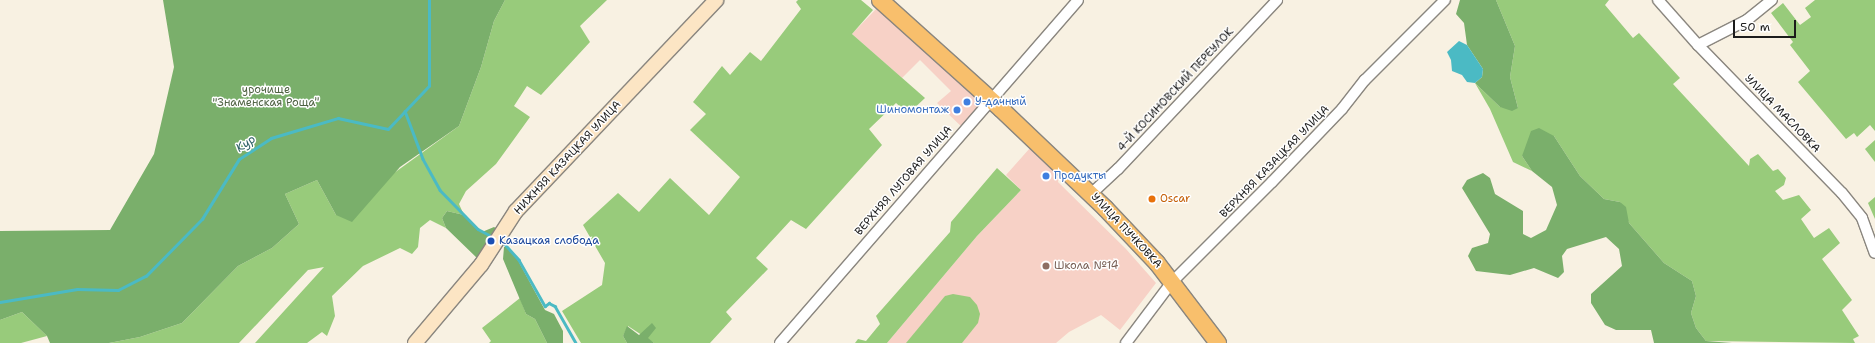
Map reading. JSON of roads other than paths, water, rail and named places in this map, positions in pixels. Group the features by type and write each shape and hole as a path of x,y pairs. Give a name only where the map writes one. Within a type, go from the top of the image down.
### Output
{"main road":[{"name":"НИЖНЯЯ КАЗАЦКАЯ УЛИЦА","path":"415,343 481,265 516,211 716,0"},
{"name":"УЛИЦА ПУЧКОВКА","path":"887,2 1091,194 1142,246 1172,282 1218,343"}],"street":[{"name":"ВЕРХНЯЯ ЛУГОВАЯ УЛИЦА","path":"780,343 1078,0"},
{"name":"4-Й КОСИНОВСКИЙ ПЕРЕУЛОК","path":"1091,194 1118,169 1277,0"},
{"name":"ВЕРХНЯЯ КАЗАЦКАЯ УЛИЦА","path":"1126,343 1172,282 1283,171 1342,109 1366,80 1445,0"},
{"name":"УЛИЦА МАСЛОВКА","path":"1658,0 1698,45 1842,193 1862,218 1875,253"},
{"path":"1698,45 1746,20 1772,0"}],"water":[{"path":"1459,41 1467,45 1483,69 1482,77 1475,83 1467,82 1462,75 1452,71 1451,60 1447,52"}],"waterway":[{"name":"Кур","path":"0,302 77,289 118,290 146,276 202,219 239,159 271,138 338,118 388,129 429,86 429,0"},
{"path":"405,111 423,159 440,190 478,229 491,236"},
{"path":"503,242 519,260 545,306 549,303 555,306 576,343"}],"place":[{"name":"У-дачный","path":"967,102"},
{"name":"Шиномонтаж","path":"957,110"},
{"name":"Продукты","path":"1046,176"},
{"name":"Oscar","path":"1152,199"},
{"name":"Казацкая слобода","path":"491,241"},
{"name":"Школа №14","path":"1046,266"}],"park label":[{"name":"урочище \"Знаменская Роща\"","path":"266,97"}]}
